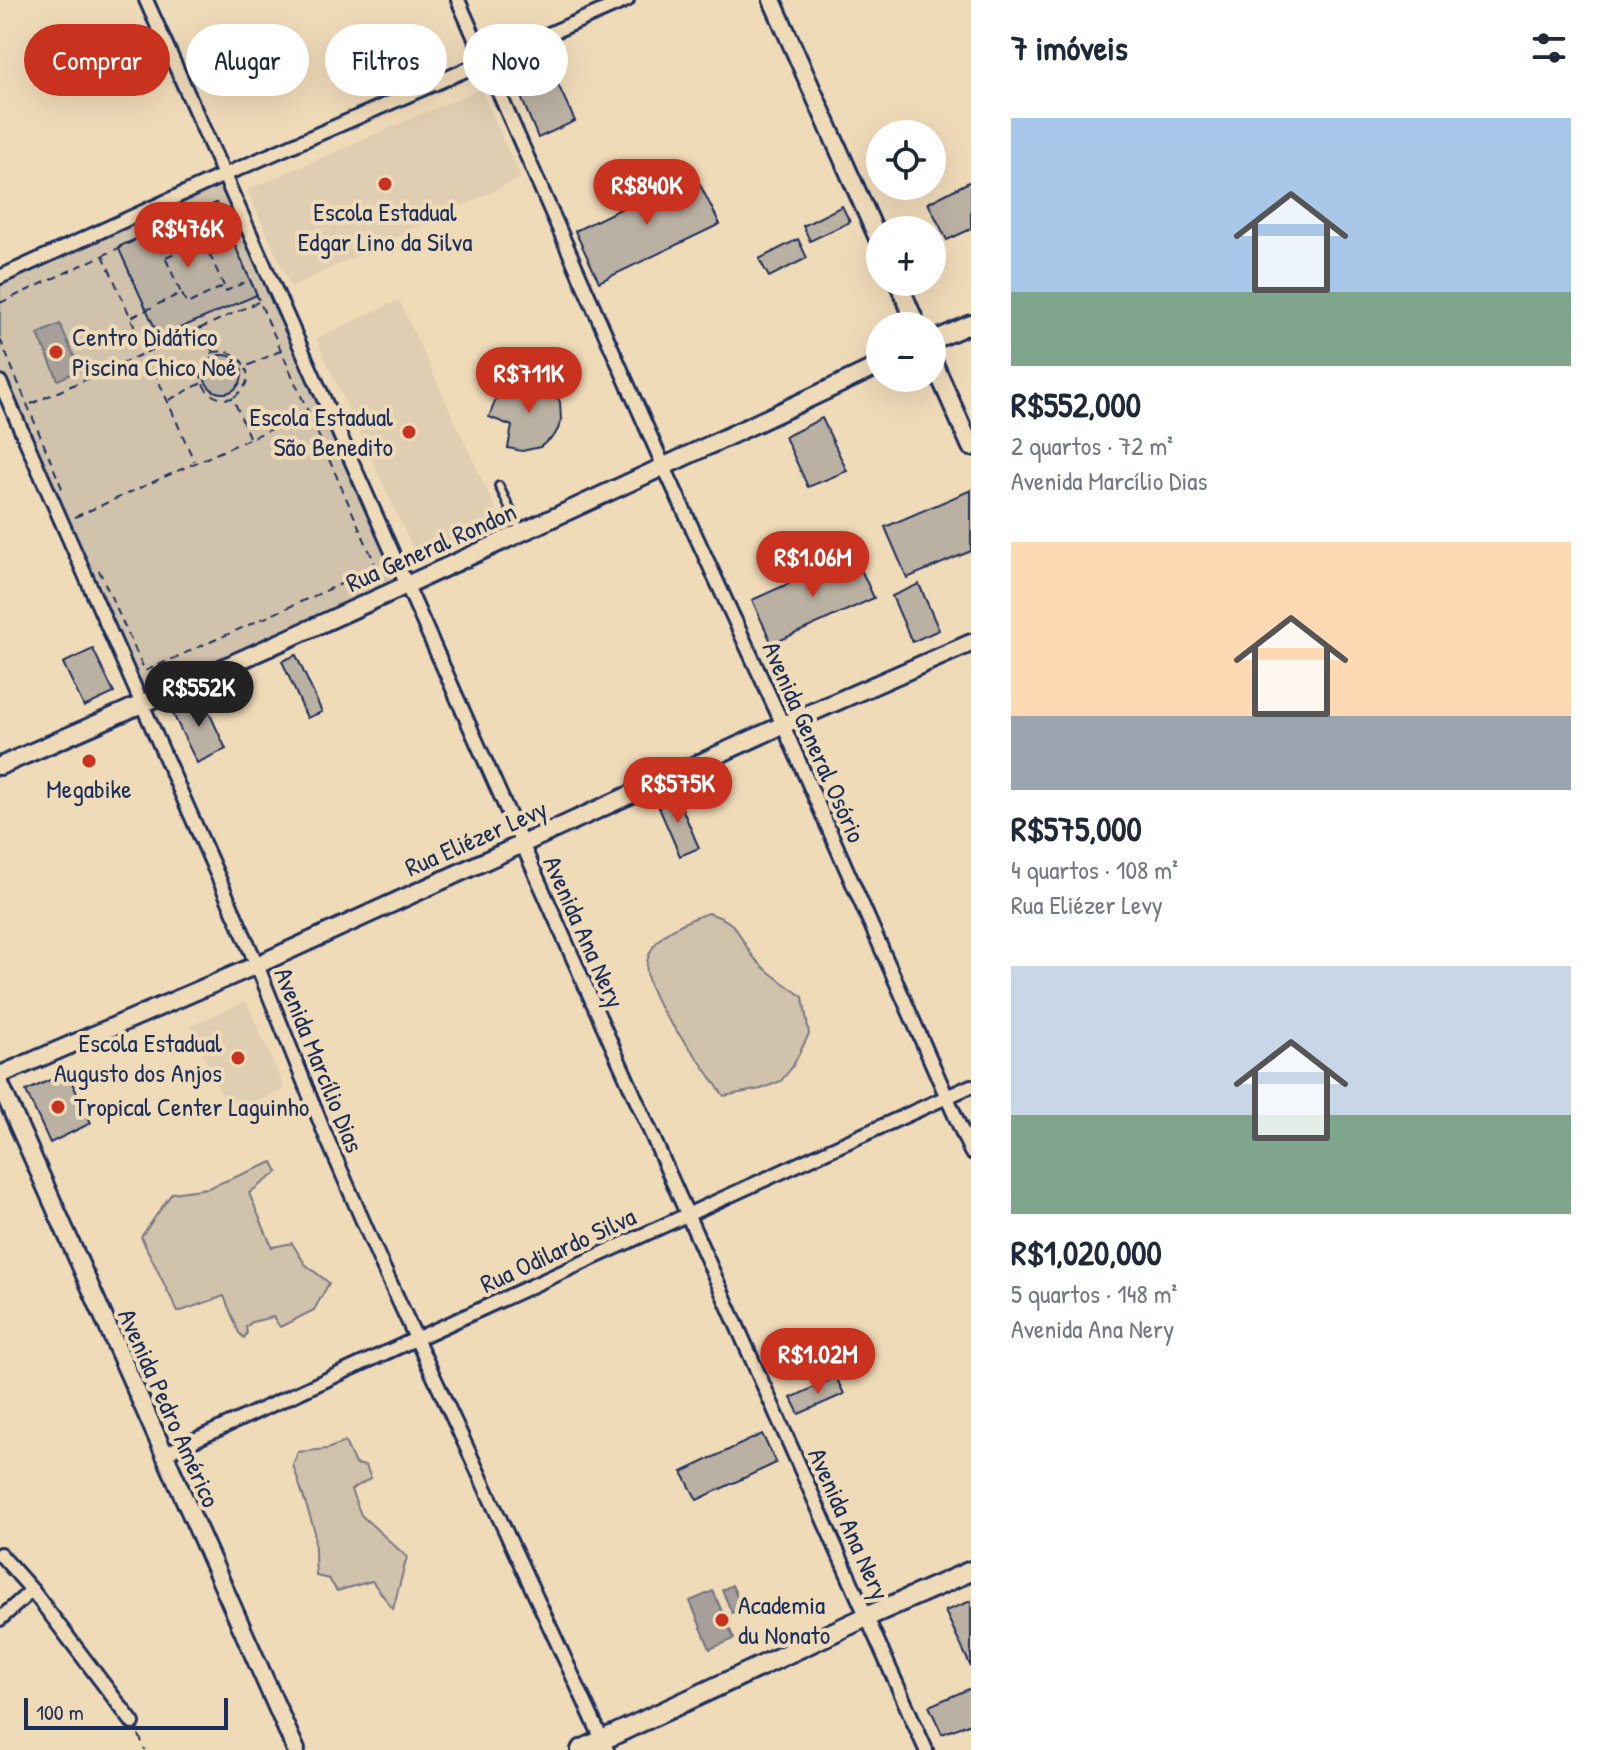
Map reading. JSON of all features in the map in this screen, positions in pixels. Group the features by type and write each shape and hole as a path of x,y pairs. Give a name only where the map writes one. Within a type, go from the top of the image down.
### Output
{"main road":[{"path":"772,0 868,216"},
{"path":"946,335 971,324"},
{"name":"Rua General Rondon","path":"0,766 664,467 866,372"},
{"path":"946,391 971,447"},
{"name":"Rua Eliézer Levy","path":"0,1075 257,965 783,725 971,643"},
{"name":"Avenida Pedro Américo","path":"0,1084 296,1750"},
{"path":"581,1750 605,1745 866,1617 971,1571"}],"street":[{"name":"Avenida Ana Nery","path":"146,0 926,1750"},
{"name":"Avenida General Osório","path":"458,0 468,24"},
{"path":"568,26 627,0"},
{"path":"0,277 463,72"},
{"name":"Avenida General Osório","path":"500,96 971,1152"},
{"name":"Avenida Marcílio Dias","path":"0,382 257,965 325,1134 605,1745"},
{"name":"Rua Odilardo Silva","path":"164,1454 417,1340 686,1213 971,1086"},
{"path":"0,1554 32,1590 133,1723"},
{"path":"0,1619 32,1590"}],"lane":[{"path":"499,486 521,532"}],"path":[{"path":"0,303 216,203 377,568 145,671 94,559"},
{"path":"154,232 187,304 224,286"},
{"path":"165,258 203,240 226,291 250,280"},
{"path":"103,255 194,462"},
{"path":"131,317 181,293"},
{"path":"29,405 259,301"},
{"path":"201,328 213,352"},
{"path":"0,339 69,504"},
{"path":"245,367 281,350"},
{"path":"213,352 235,354 245,367 245,387 233,398 213,396 202,383 201,367 213,352"},
{"path":"168,401 202,383"},
{"path":"233,398 250,438"},
{"path":"74,518 308,412"},
{"path":"133,1723 145,1750"}],"shaded area":[{"name":"Escola Estadual Edgar Lino da Silva","path":"464,96 483,96 521,178 291,287 247,190"},
{"path":"224,175 406,584 135,694 0,397 0,272"},
{"name":"Escola Estadual São Benedito","path":"399,300 503,525 420,564 316,339"},
{"path":"60,324 80,370 58,380 38,334"},
{"path":"708,913 728,921 761,965 803,997 809,1034 793,1066 781,1081 761,1089 724,1096 661,1009 651,989 647,972 649,955 659,940 678,926"},
{"name":"Escola Estadual Augusto dos Anjos","path":"246,1001 285,1089 230,1113 190,1026"},
{"path":"273,1162 278,1172 249,1193 272,1247 292,1243 305,1264 329,1283 314,1310 280,1327 273,1317 252,1322 246,1327 244,1338 224,1296 178,1312 141,1237 172,1193 208,1188"},
{"path":"345,1442 355,1464 366,1466 371,1478 351,1490 361,1515 407,1557 393,1609 372,1581 337,1591 329,1579 316,1576 314,1529 293,1465 298,1452 327,1449"},
{"path":"732,1585 742,1608 732,1613 722,1590"},
{"path":"713,1591 734,1639 710,1649 690,1601"}],"building":[{"path":"521,96 563,96 575,121 538,138"},
{"path":"694,173 720,224 599,282 575,231"},
{"path":"971,181 971,229 947,240 946,216 935,216 928,203 946,200 946,194"},
{"path":"216,203 257,295 159,337 118,247"},
{"path":"842,206 850,222 810,241 803,226"},
{"path":"798,239 807,258 769,277 759,259"},
{"path":"223,355 236,361 242,374 236,387 223,393 210,387 204,374 210,361"},
{"path":"535,377 551,387 560,402 558,429 540,447 522,451 508,448 512,426 489,417 501,386 524,396"},
{"path":"822,418 847,471 808,487 785,437"},
{"path":"971,490 971,551 907,578 885,527"},
{"path":"854,554 874,598 772,644 752,600"},
{"path":"919,584 939,630 912,642 892,596"},
{"path":"93,649 114,693 84,707 63,663"},
{"path":"296,655 322,712 307,718 282,661"},
{"path":"201,695 226,749 197,763 171,710"},
{"path":"676,794 699,848 680,856 657,803"},
{"name":"Tropical Center Laguinho","path":"67,1072 91,1123 50,1143 26,1091"},
{"path":"836,1377 844,1394 799,1414 791,1398"},
{"path":"762,1434 776,1463 697,1500 682,1472"},
{"path":"971,1601 971,1667 945,1611"},
{"path":"971,1688 971,1723 942,1734 929,1706"}],"place":[{"name":"Escola Estadual Edgar Lino da Silva","path":"385,184"},
{"name":"Centro Didático Piscina Chico Noé","path":"56,352"},
{"name":"Escola Estadual São Benedito","path":"409,432"},
{"name":"Megabike","path":"89,761"},
{"name":"Escola Estadual Augusto dos Anjos","path":"238,1058"},
{"name":"Tropical Center Laguinho","path":"58,1107"},
{"name":"Academia du Nonato","path":"722,1620"}]}
